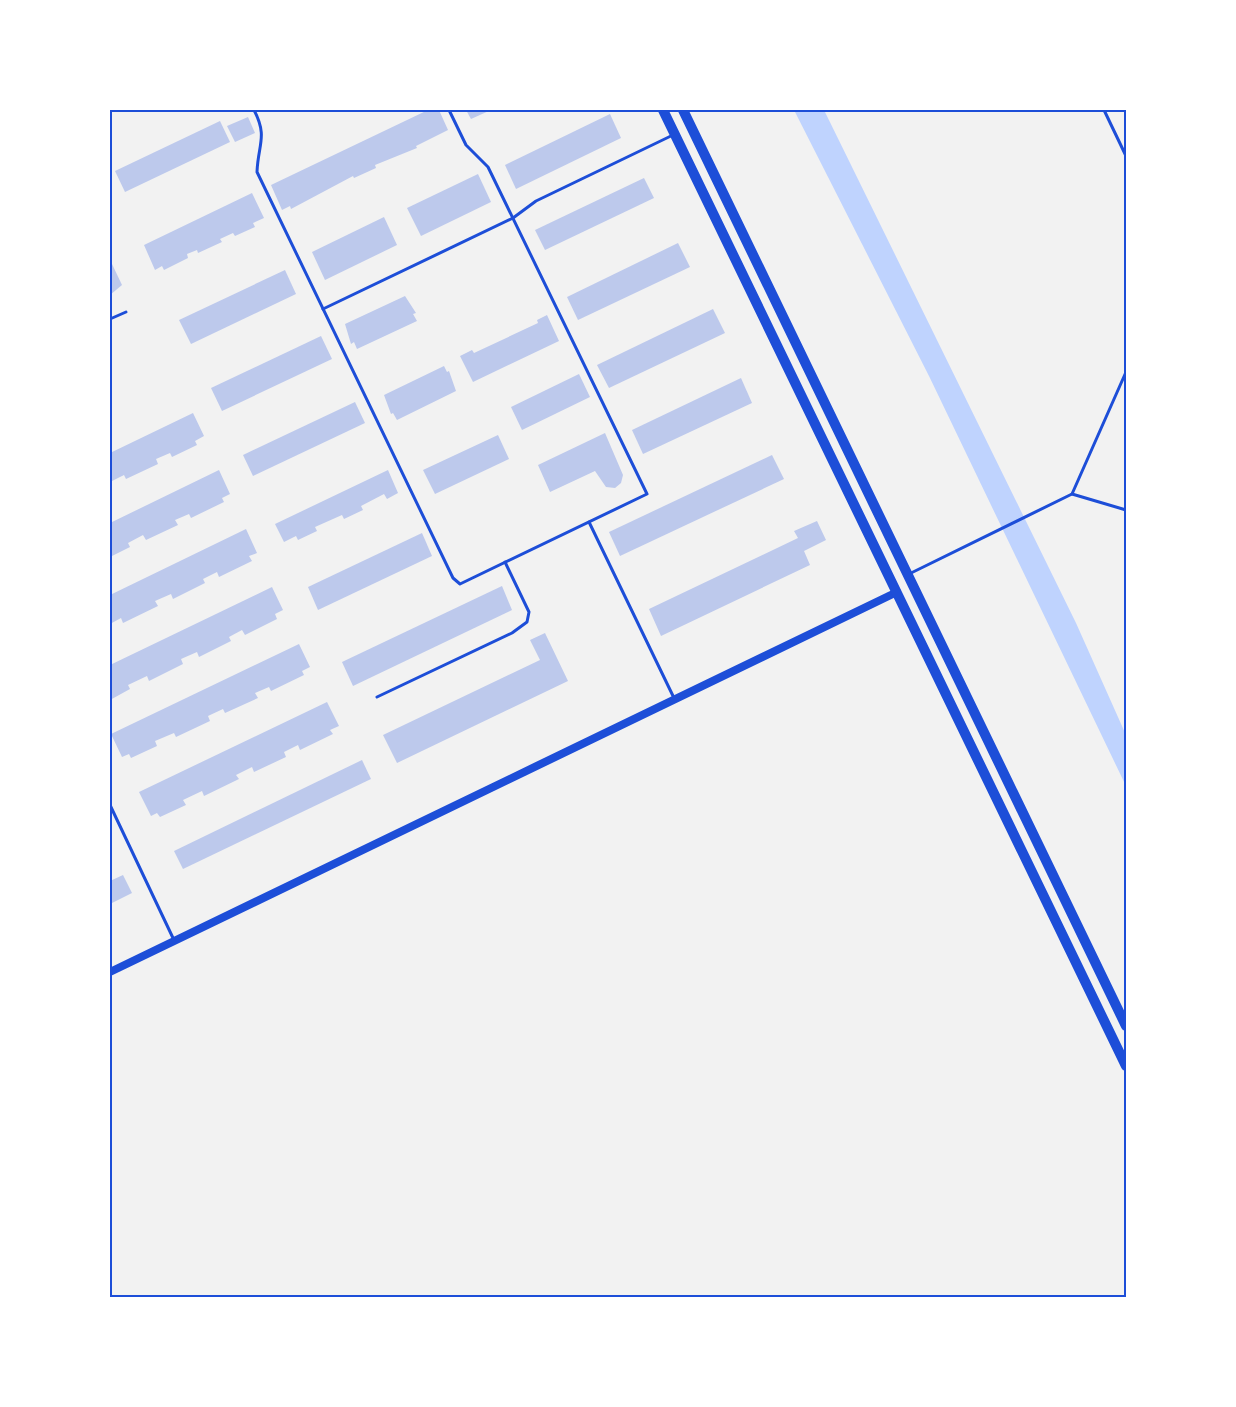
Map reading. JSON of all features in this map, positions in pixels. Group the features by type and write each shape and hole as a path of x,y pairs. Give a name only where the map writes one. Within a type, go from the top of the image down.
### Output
{"main road":[{"path":"663,110 1126,1066"},
{"path":"683,110 1126,1026"}],"street":[{"path":"110,972 897,592"}],"lane":[{"path":"254,110 260,121 263,142 258,156 257,172 453,578 460,584 647,494 488,167 466,145 449,110"},
{"path":"1104,110 1126,156"},
{"path":"323,309 513,218 536,201 675,134"},
{"path":"110,319 126,312"},
{"path":"908,575 1072,494 1126,372"},
{"path":"1072,494 1126,510"},
{"path":"590,522 675,699"},
{"path":"377,697 512,633 527,622 529,612 505,562"},
{"path":"110,805 174,940"}],"water":[{"path":"794,110 824,110 1076,623 1126,735 1126,786 929,376"}],"building":[{"path":"428,110 439,110 448,130 416,146 417,148 375,165 376,168 354,178 353,176 291,209 290,206 282,210 271,185"},
{"path":"466,110 491,110 471,119"},
{"path":"610,114 621,138 516,189 505,165"},
{"path":"248,117 255,133 235,142 227,126"},
{"path":"220,121 230,142 125,192 115,171"},
{"path":"478,174 491,202 421,236 407,208"},
{"path":"644,178 654,198 545,250 535,230"},
{"path":"252,193 264,218 253,223 255,227 235,236 233,233 220,239 222,242 198,253 197,250 187,254 188,258 164,270 162,266 155,270 144,245"},
{"path":"384,217 397,245 325,280 312,252"},
{"path":"678,243 690,267 578,320 567,297"},
{"path":"112,264 122,285 110,295 110,265"},
{"path":"285,270 296,294 191,344 179,320"},
{"path":"405,296 416,313 413,314 417,321 357,349 354,342 351,344 345,324"},
{"path":"713,309 725,333 609,388 597,365"},
{"path":"547,315 559,341 473,382 460,356 472,350 474,353 538,323 537,320"},
{"path":"321,336 332,359 222,411 211,388"},
{"path":"444,366 447,372 449,371 456,391 397,420 393,413 391,414 384,395"},
{"path":"579,374 590,397 522,430 511,407"},
{"path":"741,378 752,403 643,454 632,430"},
{"path":"355,402 365,423 253,476 243,455"},
{"path":"193,413 204,436 195,441 197,445 172,457 170,453 156,459 158,464 126,479 124,475 110,482 110,453"},
{"path":"605,433 623,475 621,483 615,488 606,487 595,471 550,492 538,465"},
{"path":"498,435 509,459 435,494 423,470"},
{"path":"772,455 784,479 620,556 609,532"},
{"path":"219,470 230,494 222,498 224,502 191,518 189,514 175,520 178,525 146,540 143,535 128,543 130,547 110,557 110,523"},
{"path":"388,470 398,493 387,499 384,494 361,506 363,510 344,519 342,515 315,527 317,531 298,540 296,536 284,542 275,524"},
{"path":"817,521 826,540 804,551 810,565 661,636 649,609 798,538 794,531"},
{"path":"246,529 257,553 249,556 252,561 219,577 217,572 203,579 205,583 173,599 171,594 155,601 158,606 123,623 121,618 110,624 110,595"},
{"path":"422,533 432,556 318,610 308,587"},
{"path":"502,586 512,610 353,686 342,662"},
{"path":"272,587 283,610 275,614 277,619 245,635 242,630 229,637 231,641 199,657 197,652 181,659 183,664 149,681 147,676 128,685 130,689 110,700 110,665"},
{"path":"545,633 568,681 397,763 383,735 540,660 530,640"},
{"path":"299,644 310,667 302,671 304,675 271,691 269,687 255,693 258,698 225,713 223,709 208,716 210,721 176,737 174,733 155,741 157,746 131,758 129,754 122,757 111,734"},
{"path":"327,702 339,726 330,730 333,734 300,750 298,745 284,752 286,757 254,772 252,767 236,775 239,779 204,796 202,791 183,800 186,805 160,817 157,813 151,816 139,792"},
{"path":"362,760 371,779 183,869 174,851"},
{"path":"123,875 132,893 110,904 110,881"}]}
